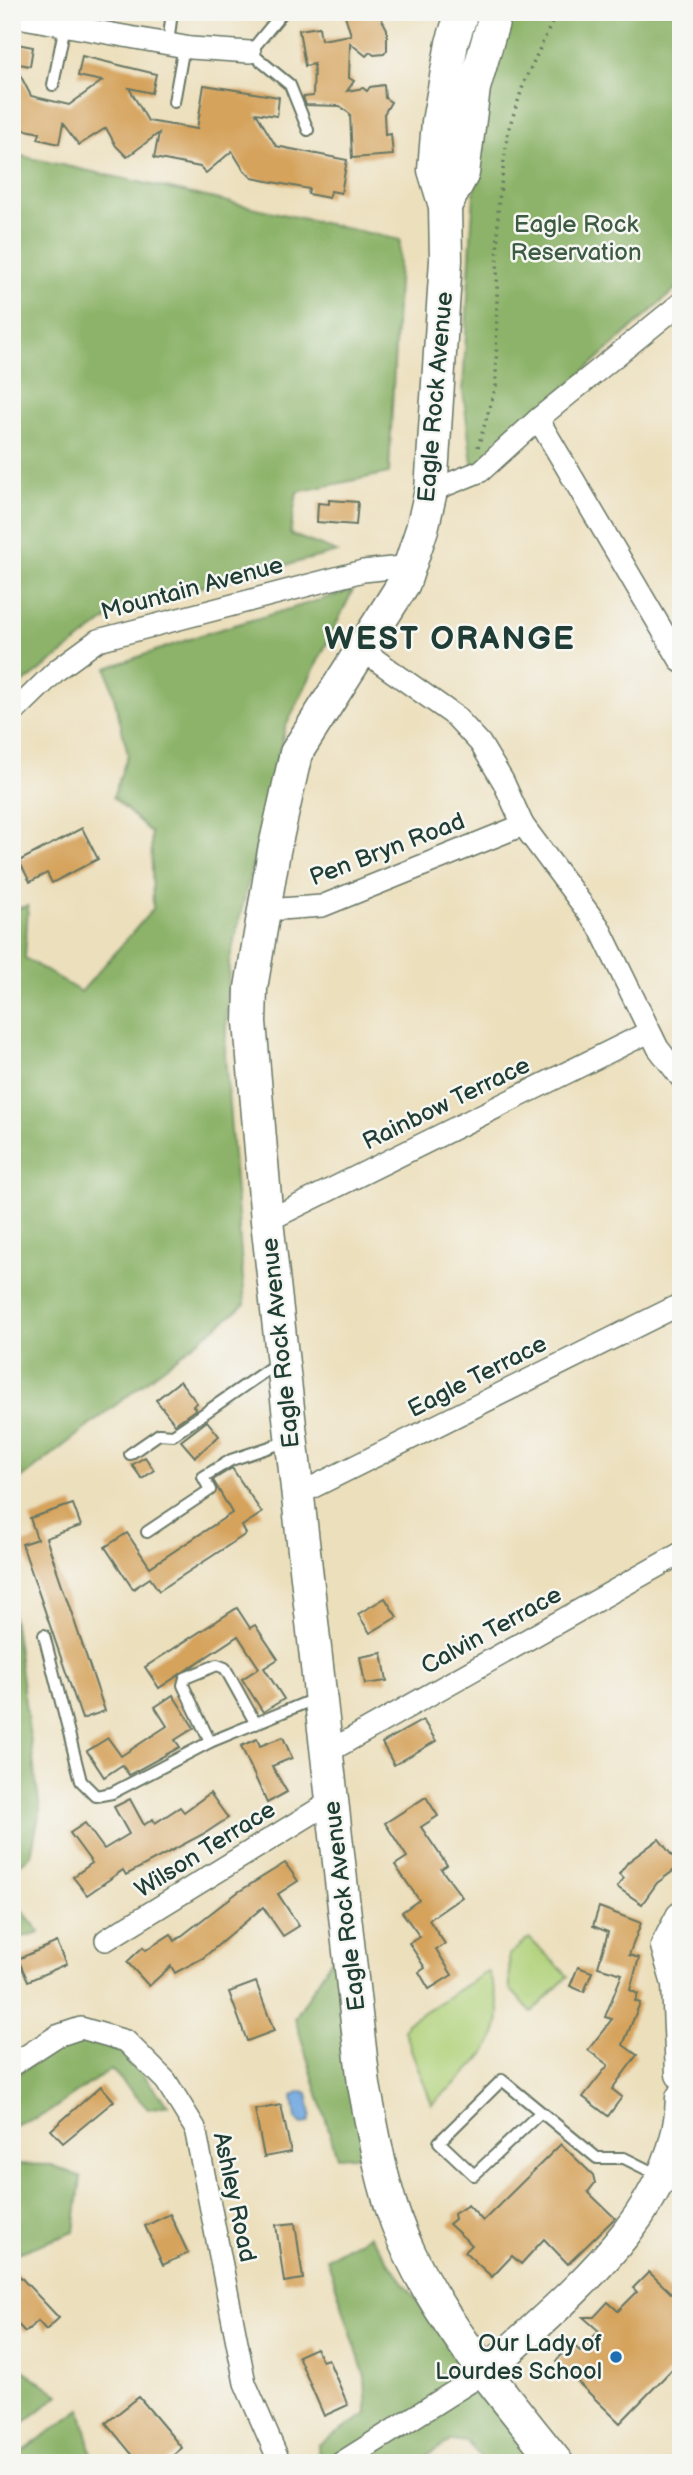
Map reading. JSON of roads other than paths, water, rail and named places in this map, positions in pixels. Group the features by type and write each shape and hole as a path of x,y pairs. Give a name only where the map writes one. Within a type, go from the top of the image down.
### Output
{"main road":[{"name":"Eagle Rock Avenue","path":"462,12 452,43 438,122 434,170 445,206 446,260 431,491 411,566 398,595 296,753 274,851 251,988 250,1022 267,1221 364,2085 385,2185 408,2252 422,2277 487,2371 557,2463"},
{"path":"463,161 454,126 458,85 478,12"},
{"name":"Eagle Rock Avenue","path":"445,206 463,173 474,88 496,12"}],"street":[{"path":"445,12 452,43"},
{"path":"12,16 43,17 65,25 176,45 250,52"},
{"path":"431,491 481,471 538,419 681,303"},
{"path":"538,419 681,662"},
{"name":"Mountain Avenue","path":"12,714 57,670 98,640 351,574 411,566"},
{"path":"362,650 455,716 480,743 503,781 523,825 599,927 649,1032 681,1078"},
{"name":"Pen Bryn Road","path":"266,910 323,906 523,825"},
{"name":"Rainbow Terrace","path":"267,1221 649,1032"},
{"name":"Eagle Terrace","path":"297,1495 681,1304"},
{"name":"Calvin Terrace","path":"326,1753 681,1553"},
{"name":"Wilson Terrace","path":"106,1940 332,1801"},
{"path":"681,1917 666,1945 679,1986 681,2074"},
{"name":"Ashley Road","path":"12,2065 57,2036 81,2028 126,2041 166,2081 195,2128 245,2383 280,2463"},
{"path":"341,2463 487,2371 607,2258 661,2176 675,2138 681,2098"}],"lane":[{"path":"172,12 176,45 174,102"},
{"path":"283,12 250,52 290,85 308,130"},
{"path":"53,85 65,25"},
{"path":"130,1454 159,1434 173,1435 282,1360"},
{"path":"147,1532 210,1490 203,1477 231,1460 291,1440"},
{"path":"44,1635 81,1781 88,1791 96,1796 112,1793 210,1742 320,1697"},
{"path":"210,1742 183,1685 185,1678 217,1665 225,1668 256,1724"},
{"path":"541,2112 474,2175 439,2142 502,2080 541,2112 597,2158 624,2158 661,2176"}],"water":[{"path":"302,2091 307,2093 311,2115 308,2123 302,2124 296,2119 293,2095"}],"place":[{"name":"Our Lady of Lourdes School","path":"616,2357"}],"district":[{"name":"WEST ORANGE","path":"450,638"}],"park label":[{"name":"Eagle Rock Reservation","path":"576,238"}]}
